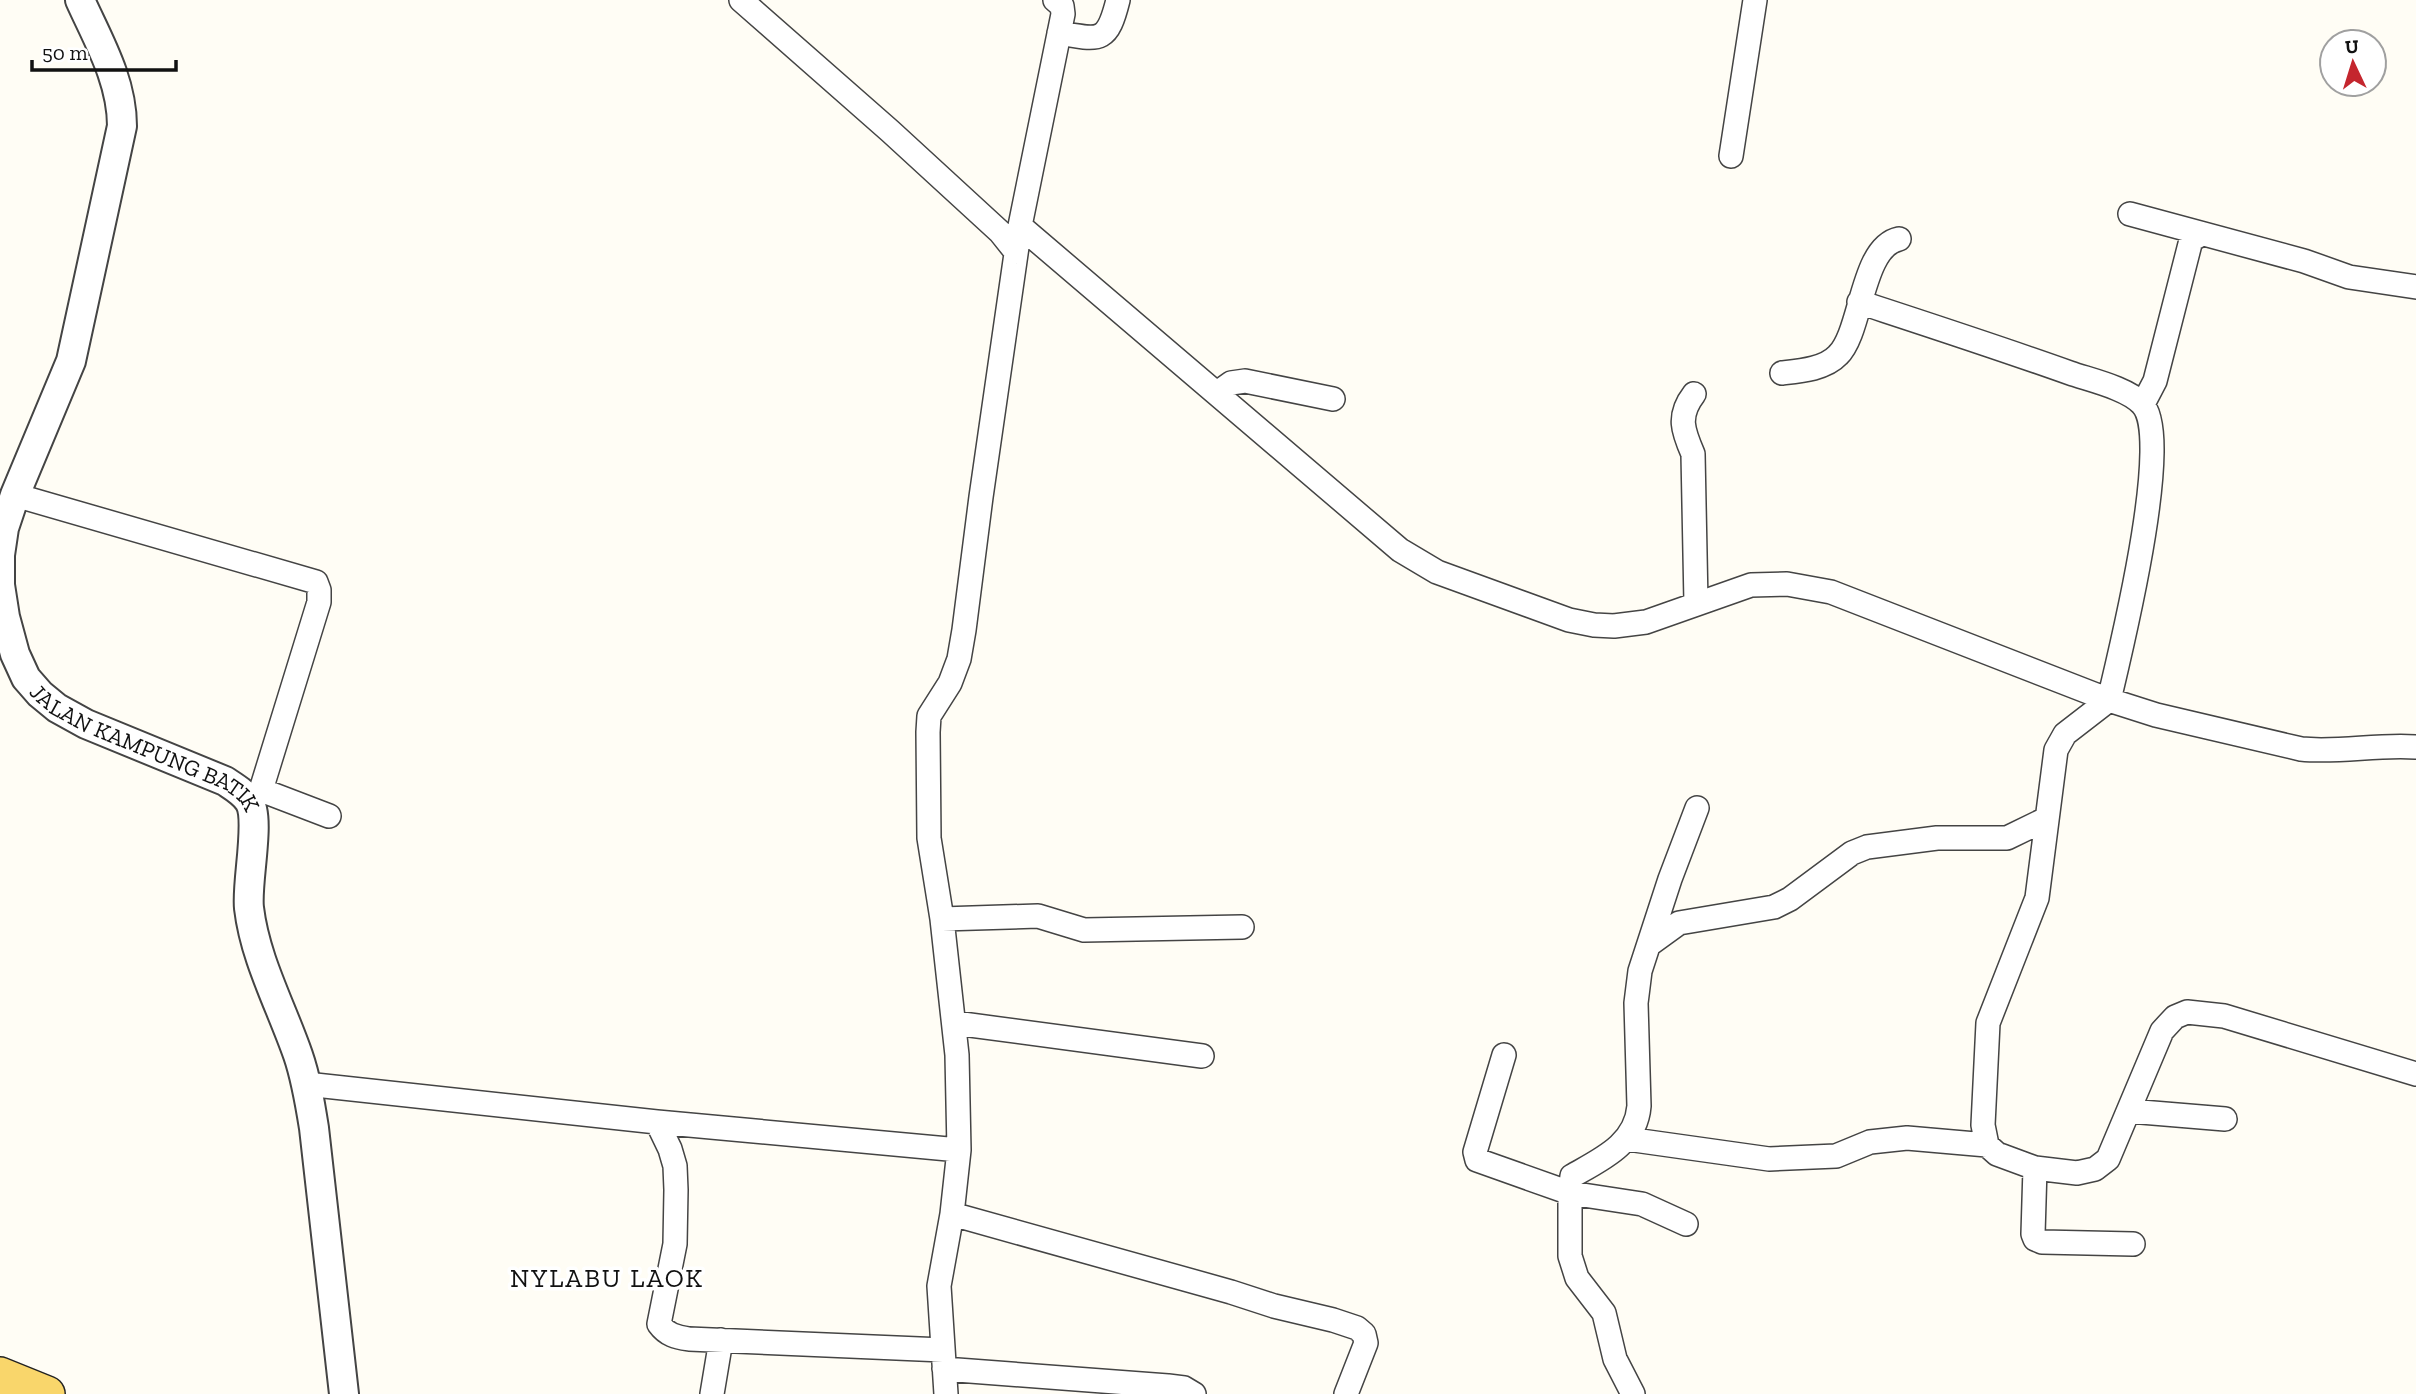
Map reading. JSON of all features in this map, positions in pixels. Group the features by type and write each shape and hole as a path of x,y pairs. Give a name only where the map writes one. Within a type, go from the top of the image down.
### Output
{"main road":[{"path":"0,1375 47,1394"}],"street":[{"name":"JALAN KAMPUNG BATIK","path":"80,0 117,86 122,109 122,126 71,361 4,528 0,555 0,585 5,617 15,654 26,678 57,708 86,724 255,796 249,907 257,948 299,1057 306,1084 314,1128 344,1394"},
{"path":"741,0 900,140 1000,232 1016,252"},
{"path":"946,1394 939,1286 953,1214 958,1150 955,1023 929,838 929,716 950,683 963,640 1020,226 1059,33 1062,6 1055,0"},
{"path":"1059,33 1089,38 1103,35 1108,31 1118,0"},
{"path":"1731,156 1755,0"},
{"path":"2130,214 2304,261 2349,276 2416,287"},
{"path":"1020,226 1400,550 1437,572 1569,620 1614,626 1646,622 1752,585 1787,584 1831,593 2109,700 2156,715 2301,749 2321,751 2369,746 2416,747"},
{"path":"2143,404 2155,381 2191,240 2202,234"},
{"path":"1782,373 1821,365 1838,355 1848,339 1859,302 1881,250 1891,241 1899,239"},
{"path":"1859,302 2120,390 2143,404 2149,416 2149,499 2139,569 2109,700 2065,734 2056,750 2038,898 1988,1023 1983,1125 1987,1145 1997,1154 2035,1168 2077,1172 2102,1165 2108,1159 2162,1031 2175,1017 2187,1012 2224,1016 2416,1074"},
{"path":"1217,393 1231,383 1245,381 1332,400"},
{"path":"1694,394 1684,406 1683,418 1685,437 1693,454 1696,603"},
{"path":"15,495 316,582 319,590 318,602 255,796 329,816"},
{"path":"1633,1394 1615,1359 1604,1313 1577,1278 1573,1266 1570,1256 1570,1193 1572,1176 1591,1167 1627,1139 1639,1114 1636,1003 1640,971 1697,808"},
{"path":"1650,944 1679,923 1774,906 1790,899 1852,853 1867,847 1937,838 2007,838 2046,819"},
{"path":"942,919 1038,916 1084,930 1242,927"},
{"path":"955,1023 1202,1056"},
{"path":"1504,1055 1475,1152 1477,1160 1570,1193 1642,1204 1686,1224"},
{"path":"306,1084 657,1122 958,1150"},
{"path":"2129,1111 2225,1119"},
{"path":"657,1122 675,1166 675,1244 659,1324 672,1336 943,1359 1184,1388 1194,1394"},
{"path":"1627,1139 1769,1159 1836,1156 1870,1142 1907,1138 1987,1145"},
{"path":"2035,1168 2035,1239 2042,1242 2133,1244"},
{"path":"953,1214 1357,1328 1364,1334 1366,1343 1346,1394"},
{"path":"712,1394 721,1340"}],"district":[{"name":"NYLABU LAOK","path":"607,1278"}]}
